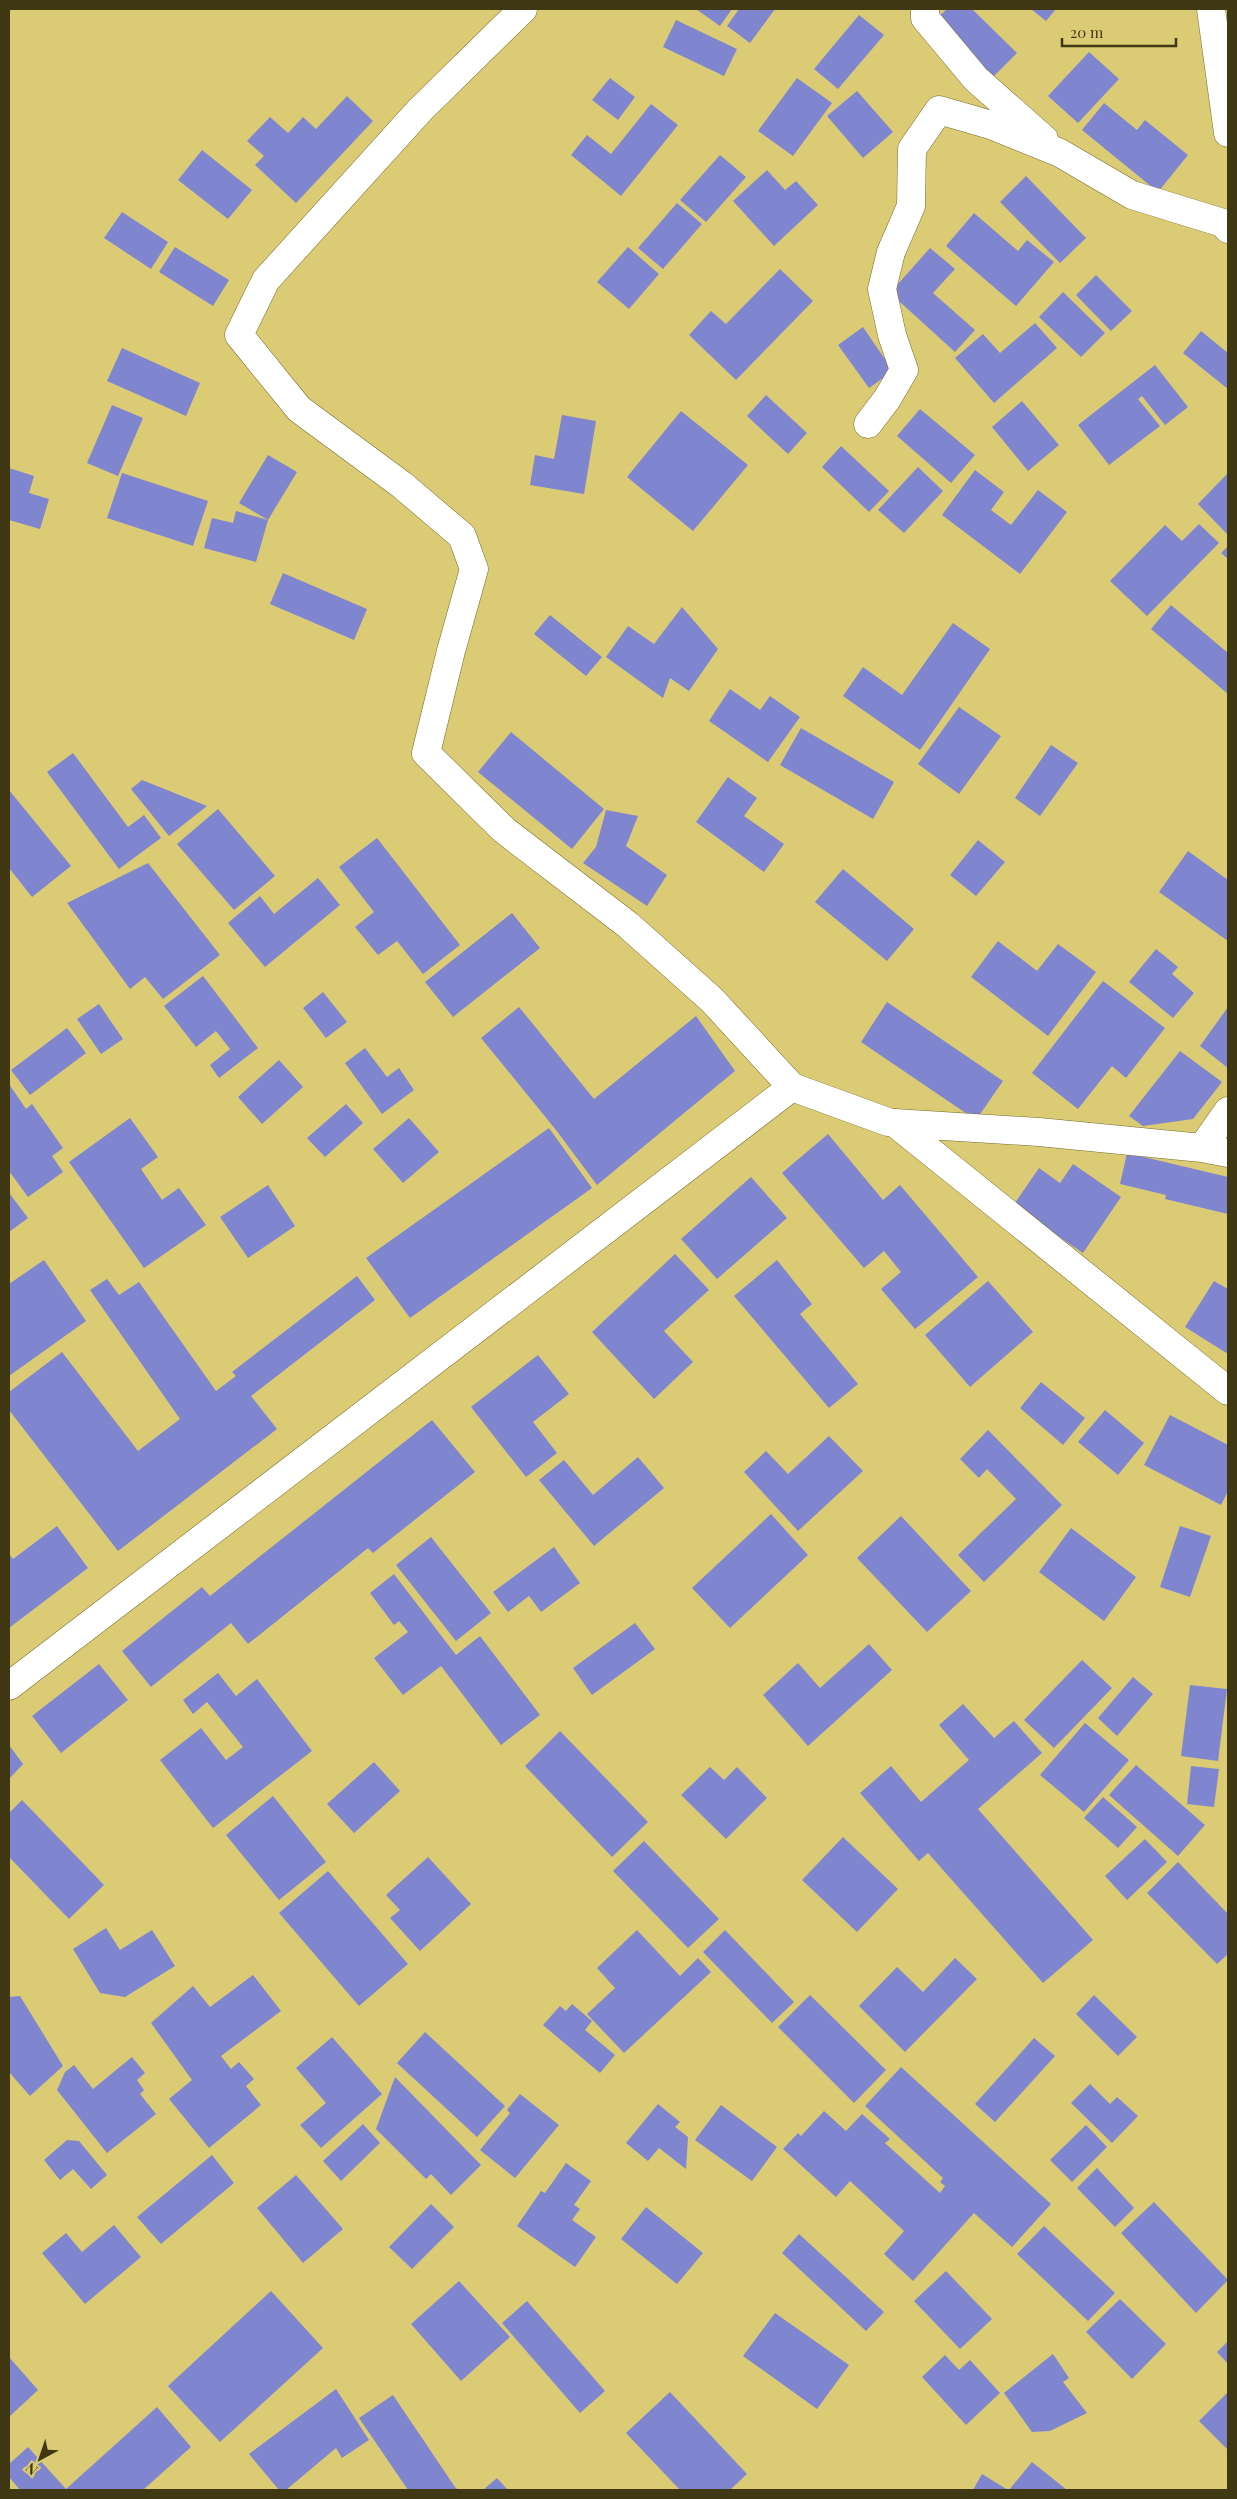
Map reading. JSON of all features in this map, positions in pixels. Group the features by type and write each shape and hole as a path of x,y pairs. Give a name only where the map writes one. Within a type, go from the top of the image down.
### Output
{"lane":[{"path":"523,9 420,110 266,280 239,335 299,409 402,485 462,536 474,569 450,651 426,753 504,830 628,925 712,1000 792,1086 888,1122 1039,1132 1215,1151 1228,1111"},
{"path":"925,9 925,18 976,79 1060,153"},
{"path":"1211,9 1228,133"},
{"path":"868,424 887,399 904,370 892,335 882,289 891,252 911,206 912,149 939,110 991,125 1060,153 1132,195 1223,223 1228,229"},
{"path":"9,1686 792,1086"},
{"path":"895,1123 1228,1391"}],"building":[{"path":"696,9 732,9 720,26"},
{"path":"739,9 775,9 750,43 727,26"},
{"path":"947,9 972,9 1017,53 993,77 935,20"},
{"path":"1031,9 1056,9 1046,21"},
{"path":"859,15 884,35 838,89 814,69"},
{"path":"676,20 737,49 724,76 663,47"},
{"path":"1089,52 1119,79 1078,123 1048,96"},
{"path":"610,78 635,97 618,120 592,100"},
{"path":"797,78 832,103 793,156 758,131"},
{"path":"857,91 893,132 863,158 827,116"},
{"path":"347,96 373,121 296,203 255,165 264,156 247,141 270,117 288,133 303,117 316,129"},
{"path":"1104,103 1137,130 1145,120 1188,155 1158,192 1082,130"},
{"path":"651,104 678,125 621,196 571,155 587,135 611,154"},
{"path":"202,150 252,190 228,219 178,180"},
{"path":"720,155 746,177 706,222 680,200"},
{"path":"767,170 785,190 796,181 818,205 774,246 733,201"},
{"path":"1026,176 1086,238 1060,263 1000,202"},
{"path":"677,203 702,224 663,269 638,248"},
{"path":"122,212 168,242 151,269 104,238"},
{"path":"974,213 1018,251 1027,240 1054,262 1016,306 946,246"},
{"path":"175,247 229,280 213,306 159,272"},
{"path":"628,247 659,274 629,309 597,282"},
{"path":"930,248 955,269 933,293 975,330 955,352 890,293"},
{"path":"780,269 813,301 736,380 689,335 711,311 726,324"},
{"path":"1096,275 1132,311 1111,331 1076,295"},
{"path":"1063,292 1105,333 1081,357 1039,317"},
{"path":"1035,323 1057,348 994,403 955,358 983,334 1000,353"},
{"path":"863,327 893,371 869,388 838,345"},
{"path":"1201,331 1228,353 1228,389 1183,353"},
{"path":"122,348 200,383 186,416 107,381"},
{"path":"1155,365 1188,407 1165,425 1142,396 1138,399 1160,426 1109,465 1078,425"},
{"path":"766,395 807,433 788,454 747,416"},
{"path":"1022,401 1059,445 1028,471 992,427"},
{"path":"112,405 143,418 118,476 87,463"},
{"path":"920,409 975,455 951,483 897,436"},
{"path":"681,411 748,465 693,531 627,477"},
{"path":"562,415 596,421 584,494 530,485 535,455 554,459"},
{"path":"841,446 889,491 869,512 822,467"},
{"path":"268,455 297,472 268,520 239,503"},
{"path":"918,467 943,491 904,533 878,510"},
{"path":"9,468 34,476 29,493 49,499 40,529 9,520"},
{"path":"975,470 1004,492 991,510 1011,525 1038,490 1067,512 1020,574 942,515"},
{"path":"122,473 208,501 193,546 107,518"},
{"path":"1228,473 1228,535 1198,504"},
{"path":"236,511 268,520 256,562 204,548 212,518 233,523"},
{"path":"1199,524 1219,543 1147,616 1110,581 1165,525 1182,541"},
{"path":"1228,546 1228,559 1221,553"},
{"path":"283,573 367,609 354,640 270,604"},
{"path":"1171,605 1228,653 1228,694 1151,629"},
{"path":"682,607 718,649 689,691 670,678 663,698 606,657 628,626 654,644"},
{"path":"550,615 602,657 586,676 534,634"},
{"path":"953,623 990,649 920,750 843,696 863,667 902,695"},
{"path":"730,689 760,710 770,696 800,717 768,762 709,721"},
{"path":"959,707 1001,736 959,794 918,764"},
{"path":"801,728 894,782 873,819 780,765"},
{"path":"511,732 604,809 572,849 478,772"},
{"path":"1051,745 1078,763 1040,816 1015,798"},
{"path":"73,753 128,827 144,815 161,838 119,869 47,772"},
{"path":"728,777 757,798 744,816 784,844 764,872 696,822"},
{"path":"142,780 207,806 169,836 131,789"},
{"path":"9,790 71,866 32,897 9,868"},
{"path":"218,809 275,876 234,910 177,844"},
{"path":"606,810 638,816 626,846 667,875 647,906 583,863 596,847"},
{"path":"377,838 460,945 423,974 397,941 378,955 355,927 374,912 339,867"},
{"path":"978,840 1005,862 976,896 950,875"},
{"path":"1188,851 1228,880 1228,941 1159,892"},
{"path":"148,863 220,955 163,999 145,977 130,989 67,903"},
{"path":"843,869 914,929 887,961 815,902"},
{"path":"318,878 340,905 265,967 228,923 260,896 274,914"},
{"path":"512,913 540,948 453,1017 425,982"},
{"path":"998,941 1037,971 1058,944 1096,972 1048,1036 971,977"},
{"path":"1156,949 1178,967 1172,974 1194,993 1173,1018 1129,982"},
{"path":"203,976 258,1048 219,1078 210,1065 230,1049 216,1031 196,1047 164,1006"},
{"path":"1103,981 1165,1028 1126,1078 1112,1066 1078,1109 1032,1073"},
{"path":"323,992 347,1022 326,1038 303,1008"},
{"path":"887,1002 1003,1081 976,1120 861,1042"},
{"path":"99,1004 123,1039 101,1054 77,1019"},
{"path":"519,1007 594,1099 696,1016 735,1071 597,1185 556,1130 481,1038"},
{"path":"1228,1007 1228,1068 1200,1046"},
{"path":"67,1028 86,1053 30,1095 11,1070"},
{"path":"365,1048 387,1077 399,1068 414,1090 382,1114 345,1063"},
{"path":"1180,1051 1222,1082 1193,1119 1143,1126 1129,1116"},
{"path":"279,1060 303,1087 262,1124 238,1097"},
{"path":"9,1084 26,1109 32,1104 63,1148 52,1156 63,1172 28,1197 9,1171"},
{"path":"346,1104 363,1123 325,1157 307,1138"},
{"path":"130,1118 158,1157 141,1169 162,1200 179,1188 206,1225 144,1268 69,1162"},
{"path":"409,1118 439,1152 403,1183 373,1149"},
{"path":"549,1128 592,1188 410,1318 366,1258"},
{"path":"828,1134 883,1200 900,1185 978,1277 915,1329 881,1289 901,1272 884,1251 864,1268 782,1173"},
{"path":"1127,1153 1228,1177 1228,1214 1165,1199 1166,1195 1120,1184"},
{"path":"1073,1164 1121,1197 1083,1253 1013,1206 1039,1168 1060,1183"},
{"path":"751,1177 787,1218 717,1279 681,1239"},
{"path":"268,1185 295,1226 248,1258 220,1217"},
{"path":"9,1195 28,1218 9,1232"},
{"path":"675,1254 709,1290 664,1331 693,1362 654,1399 592,1332"},
{"path":"44,1260 86,1321 9,1376 9,1284"},
{"path":"777,1260 812,1304 800,1314 858,1384 829,1408 734,1296"},
{"path":"357,1276 375,1300 251,1396 277,1429 118,1551 9,1410 9,1392 62,1352 138,1451 180,1419 90,1290 107,1279 119,1295 139,1282 216,1391 236,1376 232,1372"},
{"path":"988,1281 1033,1332 970,1387 925,1335"},
{"path":"1214,1281 1228,1289 1228,1354 1185,1327"},
{"path":"538,1355 569,1394 533,1422 557,1453 526,1477 471,1407"},
{"path":"1041,1382 1085,1418 1063,1445 1020,1408"},
{"path":"1105,1410 1144,1443 1118,1475 1078,1442"},
{"path":"1170,1415 1228,1445 1228,1491 1221,1505 1144,1465"},
{"path":"432,1420 475,1472 373,1553 368,1548 248,1644 231,1623 151,1687 122,1651 202,1587 210,1596"},
{"path":"988,1430 1062,1505 984,1582 958,1555 1016,1499 987,1469 979,1478 960,1459"},
{"path":"829,1436 863,1471 798,1531 744,1472 766,1451 788,1474"},
{"path":"638,1457 664,1488 594,1546 539,1480 564,1460 593,1495"},
{"path":"771,1514 808,1555 730,1628 692,1588"},
{"path":"901,1516 971,1591 927,1632 857,1558"},
{"path":"57,1526 88,1568 9,1628 9,1554 13,1559"},
{"path":"1180,1526 1211,1536 1190,1597 1160,1587"},
{"path":"1071,1528 1136,1577 1104,1621 1039,1572"},
{"path":"431,1537 491,1613 456,1641 396,1565"},
{"path":"554,1547 580,1583 541,1612 529,1596 508,1612 493,1592"},
{"path":"394,1574 456,1655 480,1636 540,1715 501,1745 441,1666 403,1695 374,1658 408,1632 399,1621 394,1625 370,1593"},
{"path":"635,1623 655,1649 592,1695 573,1668"},
{"path":"869,1644 892,1670 808,1746 763,1695 798,1663 820,1688"},
{"path":"1082,1660 1112,1688 1054,1748 1024,1720"},
{"path":"99,1664 128,1700 61,1753 32,1716"},
{"path":"218,1673 236,1696 257,1679 312,1751 213,1828 160,1760 201,1728 226,1760 243,1747 207,1702 193,1714 183,1700"},
{"path":"1133,1677 1153,1694 1117,1736 1098,1718"},
{"path":"1190,1685 1227,1689 1218,1761 1181,1756"},
{"path":"963,1704 994,1738 1014,1721 1042,1753 978,1809 1093,1940 1043,1983 928,1853 919,1861 860,1793 891,1766 921,1802 969,1760 939,1725"},
{"path":"1085,1723 1129,1760 1084,1812 1040,1775"},
{"path":"560,1731 648,1822 612,1857 525,1766"},
{"path":"9,1745 23,1764 9,1779"},
{"path":"374,1762 400,1791 354,1833 327,1804"},
{"path":"1136,1765 1205,1825 1178,1856 1109,1795"},
{"path":"1191,1766 1219,1769 1214,1807 1187,1804"},
{"path":"710,1767 724,1780 737,1767 767,1798 726,1839 681,1795"},
{"path":"273,1796 326,1862 279,1900 226,1835"},
{"path":"1103,1797 1137,1827 1118,1848 1084,1818"},
{"path":"22,1800 104,1885 69,1919 9,1857 9,1813"},
{"path":"843,1837 898,1889 857,1932 802,1880"},
{"path":"1145,1839 1167,1862 1127,1900 1105,1876"},
{"path":"644,1841 719,1919 688,1948 613,1871"},
{"path":"428,1857 471,1904 420,1951 390,1918 400,1910 386,1895"},
{"path":"1178,1862 1228,1914 1228,1954 1217,1964 1147,1893"},
{"path":"328,1871 408,1964 359,2006 279,1913"},
{"path":"106,1928 120,1950 152,1930 175,1966 125,1997 100,1993 73,1949"},
{"path":"637,1930 680,1976 698,1958 711,1972 624,2053 587,2014 615,1988 597,1968"},
{"path":"725,1930 794,2002 772,2023 703,1952"},
{"path":"955,1958 977,1979 905,2052 859,2006 897,1967 923,1992"},
{"path":"253,1975 281,2011 221,2056 231,2069 239,2062 254,2079 246,2086 261,2105 209,2148 169,2099 192,2080 151,2023 193,1986 210,2007"},
{"path":"810,1995 886,2070 854,2103 778,2027"},
{"path":"1094,1995 1137,2037 1118,2056 1076,2014"},
{"path":"20,1996 63,2066 30,2096 9,2072 9,1997"},
{"path":"572,2004 592,2021 585,2030 615,2055 600,2073 543,2025 560,2006 566,2011"},
{"path":"425,2032 505,2106 477,2137 397,2063"},
{"path":"332,2037 382,2094 321,2148 300,2125 326,2103 296,2068"},
{"path":"1034,2038 1055,2056 995,2122 975,2104"},
{"path":"132,2057 145,2073 137,2080 144,2090 140,2094 156,2114 107,2153 57,2090 65,2072 74,2065 93,2089"},
{"path":"901,2067 1051,2204 1012,2247 974,2213 913,2281 884,2254 904,2231 850,2181 836,2197 783,2149 798,2133 801,2136 824,2111 846,2131 862,2114 890,2139 885,2143 940,2193 945,2186 940,2182 943,2178 865,2106"},
{"path":"395,2077 481,2165 451,2195 431,2174 426,2179 376,2129"},
{"path":"1090,2084 1110,2104 1117,2097 1138,2116 1112,2143 1071,2103"},
{"path":"520,2094 559,2125 515,2178 480,2150 510,2113 507,2110"},
{"path":"658,2104 680,2122 675,2127 688,2137 686,2169 659,2148 648,2161 626,2143"},
{"path":"721,2105 777,2147 752,2181 695,2140"},
{"path":"363,2124 380,2143 341,2181 323,2161"},
{"path":"1086,2125 1107,2147 1072,2182 1050,2160"},
{"path":"67,2140 79,2141 107,2175 91,2189 73,2169 60,2180 44,2160"},
{"path":"212,2155 234,2183 161,2244 137,2217"},
{"path":"566,2163 591,2181 574,2205 580,2209 572,2220 596,2237 575,2267 517,2226 541,2191 545,2193"},
{"path":"1097,2168 1134,2208 1115,2227 1077,2188"},
{"path":"296,2175 343,2229 303,2263 257,2208"},
{"path":"1154,2202 1228,2280 1196,2313 1121,2233"},
{"path":"431,2204 454,2227 412,2269 389,2247"},
{"path":"646,2207 703,2253 677,2284 621,2239"},
{"path":"114,2225 141,2257 85,2304 42,2253 66,2233 82,2252"},
{"path":"1044,2226 1115,2293 1088,2321 1017,2254"},
{"path":"799,2234 884,2312 866,2331 782,2253"},
{"path":"946,2271 992,2319 960,2349 914,2301"},
{"path":"459,2281 510,2337 461,2381 411,2324"},
{"path":"271,2291 323,2348 220,2442 168,2386"},
{"path":"1120,2299 1166,2344 1132,2379 1086,2332"},
{"path":"527,2301 605,2391 580,2413 502,2323"},
{"path":"775,2313 849,2365 817,2409 743,2356"},
{"path":"1228,2341 1228,2364 1217,2352"},
{"path":"1053,2354 1069,2378 1063,2382 1087,2413 1050,2431 1032,2432 1004,2393"},
{"path":"945,2355 959,2370 970,2360 1000,2393 966,2425 922,2377"},
{"path":"9,2357 38,2390 9,2417"},
{"path":"336,2389 369,2440 342,2458 336,2448 286,2490 279,2490 249,2454"},
{"path":"670,2392 747,2474 730,2490 680,2490 626,2433"},
{"path":"1228,2392 1228,2450 1199,2421"},
{"path":"393,2395 458,2490 408,2490 359,2418"},
{"path":"157,2407 191,2447 143,2490 20,2490 9,2477 9,2464 28,2447 66,2489"},
{"path":"1032,2462 1067,2490 1009,2490"},
{"path":"982,2474 1008,2490 973,2490"},
{"path":"497,2478 508,2490 483,2490"}]}
